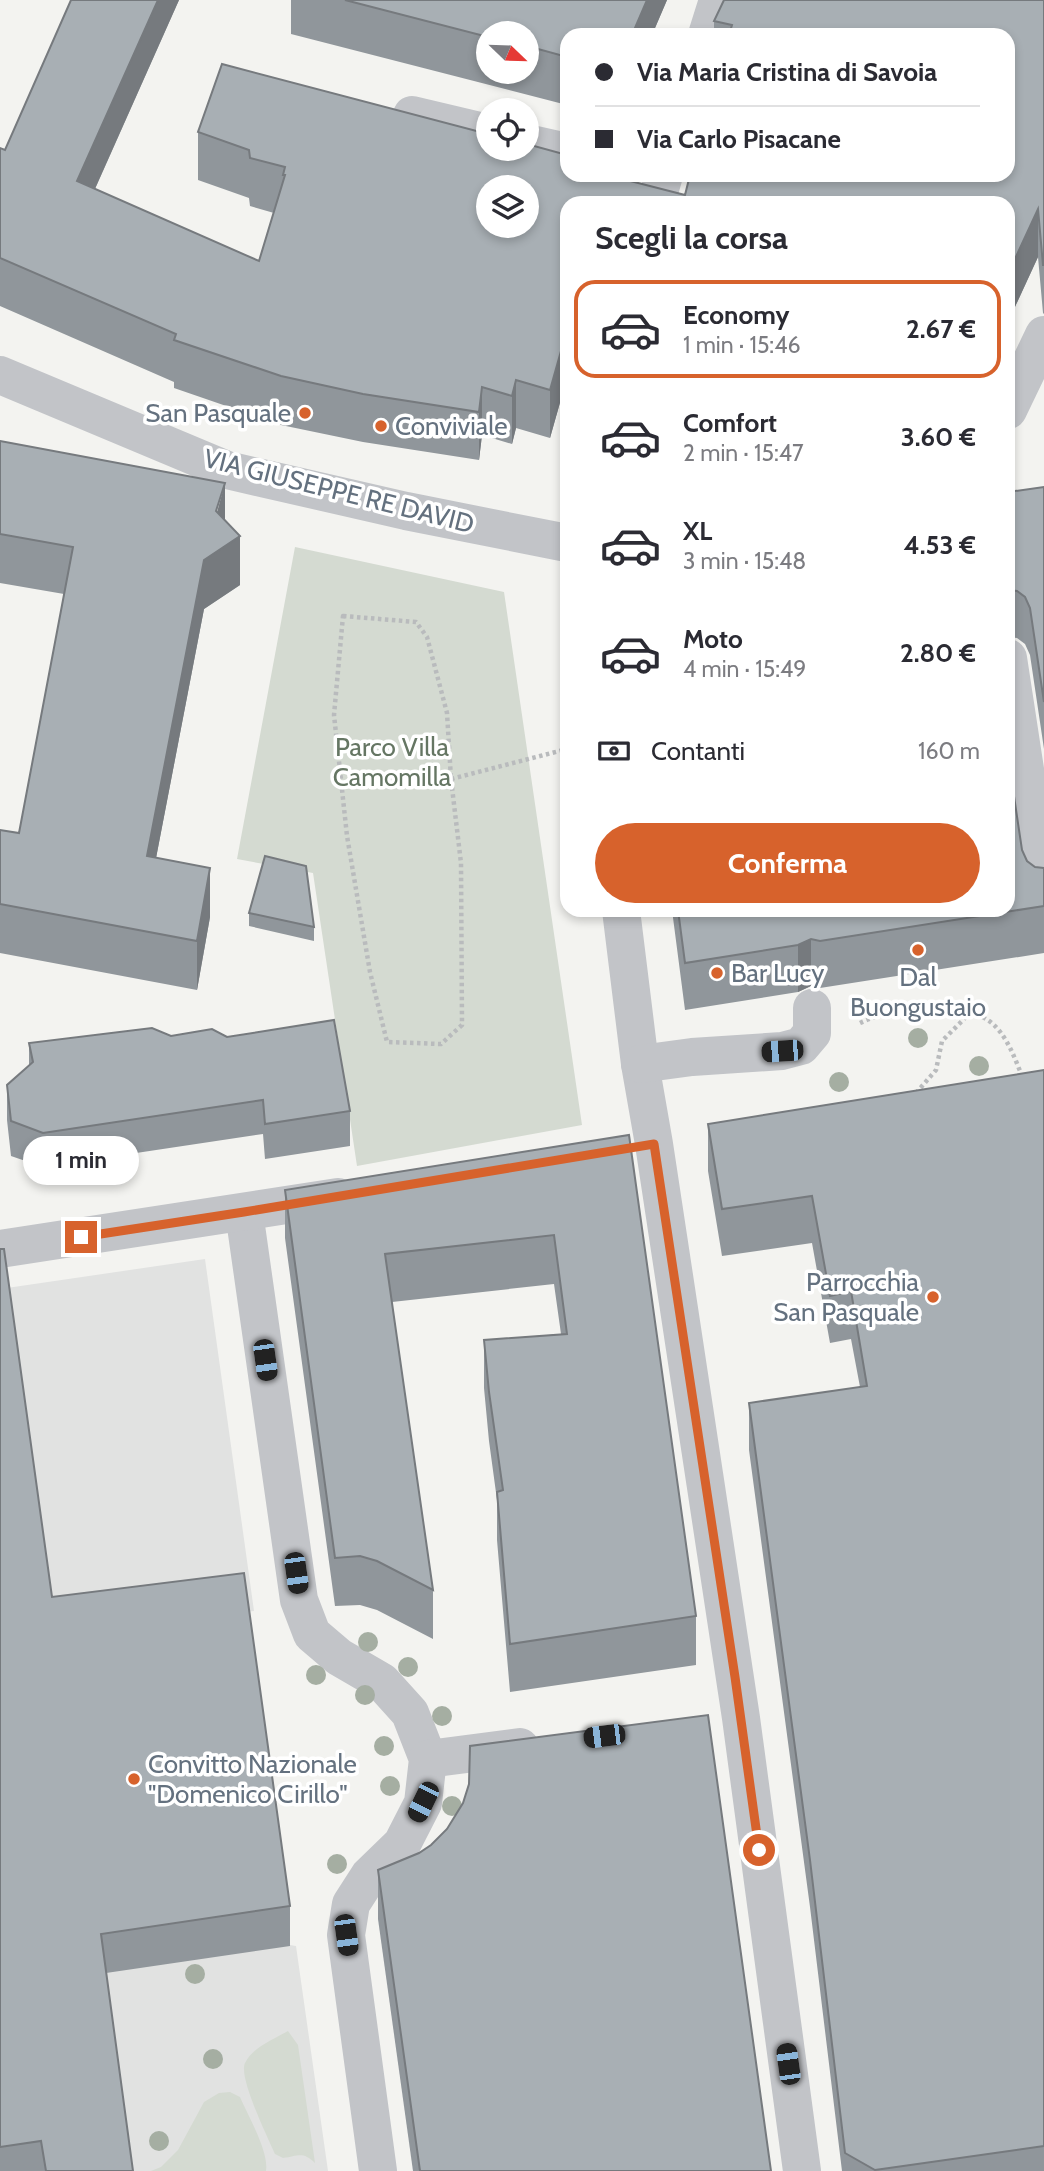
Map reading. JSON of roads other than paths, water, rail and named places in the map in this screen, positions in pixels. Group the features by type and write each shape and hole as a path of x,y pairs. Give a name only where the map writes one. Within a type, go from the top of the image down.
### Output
{"street":[{"path":"709,28 718,0"},
{"path":"385,108 476,130"},
{"path":"539,146 560,150"},
{"path":"1015,395 1044,335"},
{"name":"VIA GIUSEPPE RE DAVID","path":"0,375 226,470 406,511 560,542"},
{"path":"1015,703 1044,894"},
{"path":"622,917 640,1064 654,1144 723,1720 802,2171"},
{"path":"640,1064 692,1057 782,1051 801,1046 812,1020"},
{"path":"615,1151 654,1144"},
{"path":"0,1249 377,1190"},
{"path":"244,1212 299,1600 313,1634 339,1657 382,1682 410,1713 428,1759 423,1802 402,1844 369,1876 351,1904 346,1935 377,2171"},
{"path":"428,1759 552,1743"}],"place":[{"name":"San Pasquale","path":"305,413"},
{"name":"Conviviale","path":"381,426"},
{"name":"Dal Buongustaio","path":"918,950"},
{"name":"Bar Lucy","path":"717,973"},
{"name":"Parrocchia San Pasquale","path":"933,1297"},
{"name":"Convitto Nazionale \"Domenico Cirillo\"","path":"134,1779"}],"park label":[{"name":"Parco Villa Camomilla","path":"392,762"}]}
